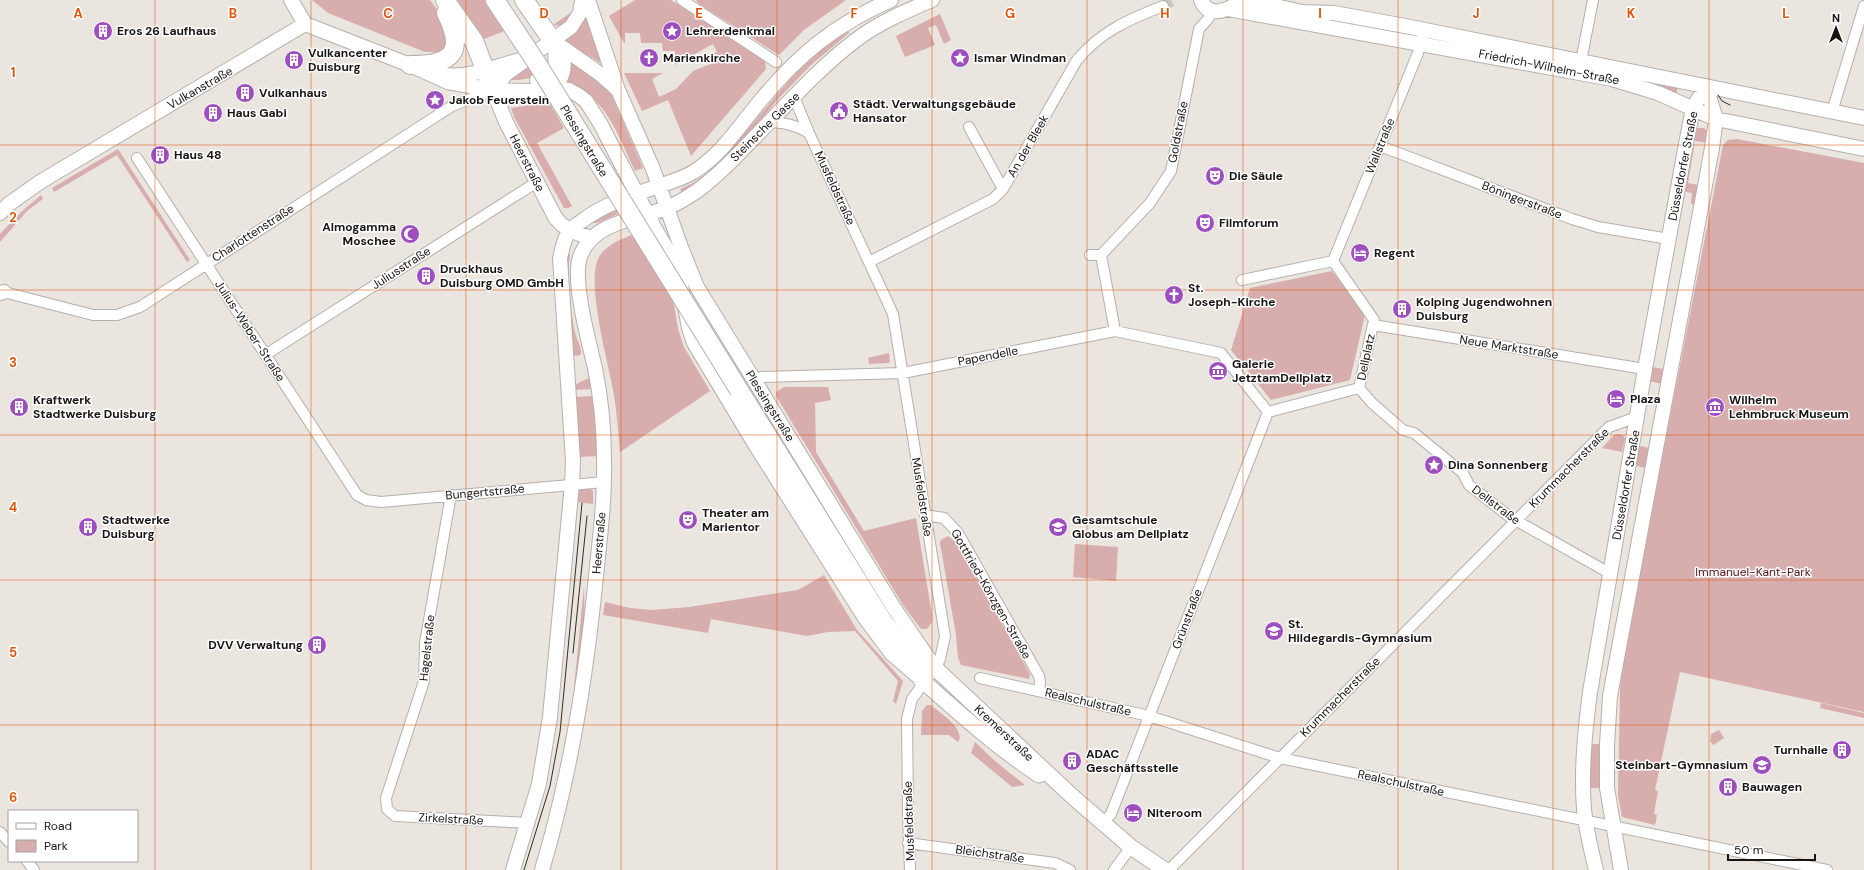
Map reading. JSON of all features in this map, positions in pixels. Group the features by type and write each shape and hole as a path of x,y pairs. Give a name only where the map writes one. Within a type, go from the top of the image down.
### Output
{"highway":[{"path":"410,65 434,64 447,58 453,52 456,45 454,29 439,0"},
{"path":"445,0 474,41 487,70 493,90"},
{"name":"Plessingstraße","path":"495,0 538,65 884,623 930,675"},
{"path":"524,0 552,40"}],"main road":[{"path":"291,0 305,24 410,65 448,82 493,90 505,75 571,27 580,13 582,0"},
{"name":"Plessingstraße","path":"588,0 618,90 660,186 682,250 697,287 894,608 930,675"},
{"name":"Steinsche Gasse","path":"570,231 590,214 637,194 680,179 708,161 799,59 826,36 847,21 891,0"},
{"name":"Steinsche Gasse","path":"591,238 603,229 668,208 696,192 719,174 794,97 857,39 882,24 932,0"},
{"path":"1201,0 1203,6 1211,12 1221,12 1233,4"},
{"name":"Friedrich-Wilhelm-Straße","path":"1248,0 1302,12 1334,14 1423,37"},
{"name":"Friedrich-Wilhelm-Straße","path":"1233,4 1423,37 1579,67 1706,86 1864,118"},
{"name":"Vulkanstraße","path":"0,213 9,204 40,182 305,24"},
{"path":"552,40 563,52 565,68 562,78 554,88"},
{"path":"514,90 547,76 556,67 555,51 552,40"},
{"name":"Plessingstraße","path":"552,40 600,74 618,90"},
{"path":"410,65 452,76 469,75 526,59"},
{"name":"Friedrich-Wilhelm-Straße","path":"1579,67 1638,86 1716,119 1864,150"},
{"name":"Düsseldorfer Straße","path":"1596,870 1585,820 1584,795 1584,744 1590,692 1645,369 1693,108 1706,86"},
{"name":"Düsseldorfer Straße","path":"1621,870 1612,826 1607,788 1610,696 1716,119 1706,86"},
{"name":"Plessingstraße","path":"493,90 529,91 554,88 568,90 578,94 586,101 600,123 679,273 689,328 694,343 764,459 865,618 892,654 930,675"},
{"name":"Heerstraße","path":"493,90 506,122 555,217 570,231 591,238 582,253 578,266 580,296 587,340 595,369 603,423 604,482 592,621 578,721 565,789 542,870"},
{"path":"514,870 539,784 550,717 572,484 573,461 560,258 570,231"},
{"name":"Kremerstraße","path":"930,675 976,728 1010,756 1073,797 1131,847 1165,870"}],"street":[{"path":"682,0 776,62"},
{"path":"1579,67 1592,0"},
{"name":"An der Bleek","path":"869,262 993,199 1003,189 1077,60 1089,45 1129,19 1163,6"},
{"path":"1832,112 1864,6"},
{"name":"Goldstraße","path":"1101,255 1150,203 1171,171 1199,29 1208,19 1211,12"},
{"name":"Wallstraße","path":"1333,261 1418,53 1423,37"},
{"name":"Charlottenstraße","path":"1,292 93,315 117,315 140,307 206,263 452,106 493,90"},
{"name":"Musfeldstraße","path":"794,97 892,314 903,373 945,636 940,658 930,675 912,699 907,719 908,843 910,870"},
{"path":"770,122 787,123 798,126 809,133"},
{"path":"969,127 1003,189"},
{"name":"Böningerstraße","path":"1380,146 1598,228 1669,239"},
{"name":"Julius-Weber-Straße","path":"137,158 264,355 357,495 366,500"},
{"name":"Juliusstraße","path":"264,355 537,182"},
{"path":"1090,255 1101,255 1115,331"},
{"path":"1242,280 1333,261"},
{"name":"Dellplatz","path":"1268,412 1359,388 1373,323 1333,261"},
{"name":"Neue Marktstraße","path":"1373,323 1645,369"},
{"name":"Papendelle","path":"753,379 761,377 903,373 1115,331 1221,353 1268,412"},
{"name":"Dellstraße","path":"1359,388 1372,403 1404,430 1414,432 1463,473 1468,485 1516,521 1610,574"},
{"name":"Grünstraße","path":"1103,823 1111,814 1268,412"},
{"name":"Krummacherstraße","path":"1169,870 1609,427 1637,417"},
{"name":"Bungertstraße","path":"366,500 381,502 604,482"},
{"name":"Hagelstraße","path":"386,798 424,681 425,643 451,495"},
{"name":"Gottfried-Könzgen-Straße","path":"925,515 944,518 958,533 1039,676 1039,691"},
{"name":"Realschulstraße","path":"980,678 1149,716 1280,758 1827,870"},
{"name":"Zirkelstraße","path":"386,798 387,809 395,816 529,822"},
{"path":"0,832 8,841"},
{"name":"Bleichstraße","path":"908,843 1055,863 1070,870"},
{"path":"1114,870 1131,847"},
{"path":"28,862 34,870"}],"green space":[{"path":"312,0 430,0 445,20 450,42 441,52 425,52 328,13"},
{"path":"457,0 486,0 507,30 484,39"},
{"path":"635,0 671,0 765,61 766,69 691,156 668,100 642,111 624,73 663,73 652,79 659,97 676,89 693,71 713,63 710,55 717,52 713,44 675,65 675,51 663,51 662,43 641,43 640,33 625,33 624,43 609,16"},
{"path":"696,0 846,0 804,30 779,55 699,4"},
{"path":"1257,8 1335,19 1399,32 1398,34"},
{"path":"576,9 574,14 562,26 553,25"},
{"path":"587,13 601,61 600,63 565,41"},
{"path":"940,14 951,40 944,44 936,25 928,28 935,45 905,57 896,36"},
{"path":"847,29 849,33 811,65 780,97 738,147 715,171 682,193 680,189 693,183 713,170 792,77 822,48"},
{"path":"573,62 602,84 611,94 643,168 635,171 610,120 593,98 582,90 569,86 566,79 570,64"},
{"path":"528,64 536,77 508,80"},
{"path":"1657,82 1678,87 1676,94 1656,85"},
{"path":"549,102 564,128 537,143 572,206 568,208 564,208 514,117 511,108"},
{"path":"1704,128 1707,131 1707,143 1690,140 1695,129"},
{"name":"Immanuel-Kant-Park","path":"1737,139 1864,163 1864,712 1680,672 1655,790 1658,791 1654,814 1657,815 1655,825 1622,817 1618,795 1620,688 1625,648 1723,145 1728,140"},
{"path":"1689,147 1694,148 1688,183 1699,185 1696,205 1691,204 1692,193 1682,191"},
{"path":"118,149 190,260 187,262 117,155 54,192 52,188"},
{"path":"41,195 43,199 27,211 0,242 0,234 21,212"},
{"path":"618,209 620,213 597,223 592,223 592,222"},
{"path":"634,234 673,298 678,329 684,347 710,391 620,452 614,395 596,304 595,269 599,257 606,249 614,243"},
{"path":"566,253 570,254 569,291 574,328 581,351 581,354 578,356 572,355"},
{"path":"1332,271 1365,315 1350,380 1271,400 1231,350 1250,288"},
{"path":"889,353 890,362 869,364 868,358"},
{"path":"1651,367 1665,369 1662,384 1648,381"},
{"path":"589,378 592,389 574,390 574,385"},
{"path":"784,387 828,387 831,400 815,403 816,452 864,531 916,518 932,615 932,622 927,629 921,629 903,605 776,396 776,392"},
{"path":"595,396 599,456 579,457 575,397"},
{"path":"1614,435 1623,435 1625,439 1622,452 1602,448"},
{"path":"1636,445 1649,448 1645,468 1633,465"},
{"path":"799,465 887,607 885,608 797,467"},
{"path":"588,486 593,491 593,504 577,502 580,489"},
{"path":"948,536 956,542 1030,674 1029,679 961,665 958,658 956,635 940,543 941,540"},
{"path":"1075,544 1118,547 1116,581 1073,577"},
{"path":"824,575 857,630 903,681 896,704 893,701 898,681 855,631 828,632 807,636 711,619 708,633 603,615 605,602 630,608 652,610 689,607 798,590"},
{"path":"584,586 585,630 576,686 574,688"},
{"path":"1821,703 1864,713 1864,718 1820,708"},
{"path":"927,705 931,705 956,727 960,737 958,742 949,735 921,735 922,711"},
{"path":"1719,730 1724,738 1713,745 1710,741 1711,734"},
{"path":"975,742 995,761 1025,785 1012,787 971,753"},
{"path":"1589,744 1602,744 1604,788 1588,788"}],"tunnel":[{"path":"1163,6 1176,0"}],"tram line":[{"path":"1718,95 1722,101 1730,105"},
{"path":"524,870 550,786 560,732 582,503"},
{"path":"573,653 587,516"}],"place":[{"name":"Eros 26 Laufhaus","path":"103,31"},
{"name":"Lehrerdenkmal","path":"672,31"},
{"name":"Marienkirche","path":"649,58"},
{"name":"Ismar Windman","path":"960,58"},
{"name":"Vulkancenter Duisburg","path":"294,60"},
{"name":"Vulkanhaus","path":"245,93"},
{"name":"Jakob Feuerstein","path":"435,100"},
{"name":"Städt. Verwaltungsgebäude Hansator","path":"839,111"},
{"name":"Haus Gabi","path":"213,113"},
{"name":"Haus 48","path":"160,155"},
{"name":"Die Säule","path":"1215,176"},
{"name":"Filmforum","path":"1205,223"},
{"name":"Almogamma Moschee","path":"410,234"},
{"name":"Regent","path":"1360,253"},
{"name":"Druckhaus Duisburg OMD GmbH","path":"426,276"},
{"name":"St. Joseph-Kirche","path":"1174,295"},
{"name":"Kolping Jugendwohnen Duisburg","path":"1402,309"},
{"name":"Galerie JetztamDellplatz","path":"1218,371"},
{"name":"Plaza","path":"1616,399"},
{"name":"Kraftwerk Stadtwerke Duisburg","path":"19,407"},
{"name":"Wilhelm Lehmbruck Museum","path":"1715,407"},
{"name":"Dina Sonnenberg","path":"1434,465"},
{"name":"Theater am Marientor","path":"688,520"},
{"name":"Stadtwerke Duisburg","path":"88,527"},
{"name":"Gesamtschule Globus am Dellplatz","path":"1058,527"},
{"name":"St. Hildegardis-Gymnasium","path":"1274,631"},
{"name":"DVV Verwaltung","path":"317,645"},
{"name":"Turnhalle","path":"1842,750"},
{"name":"ADAC Geschäftsstelle","path":"1072,761"},
{"name":"Steinbart-Gymnasium","path":"1762,765"},
{"name":"Bauwagen","path":"1728,787"},
{"name":"Niteroom","path":"1133,813"}]}
